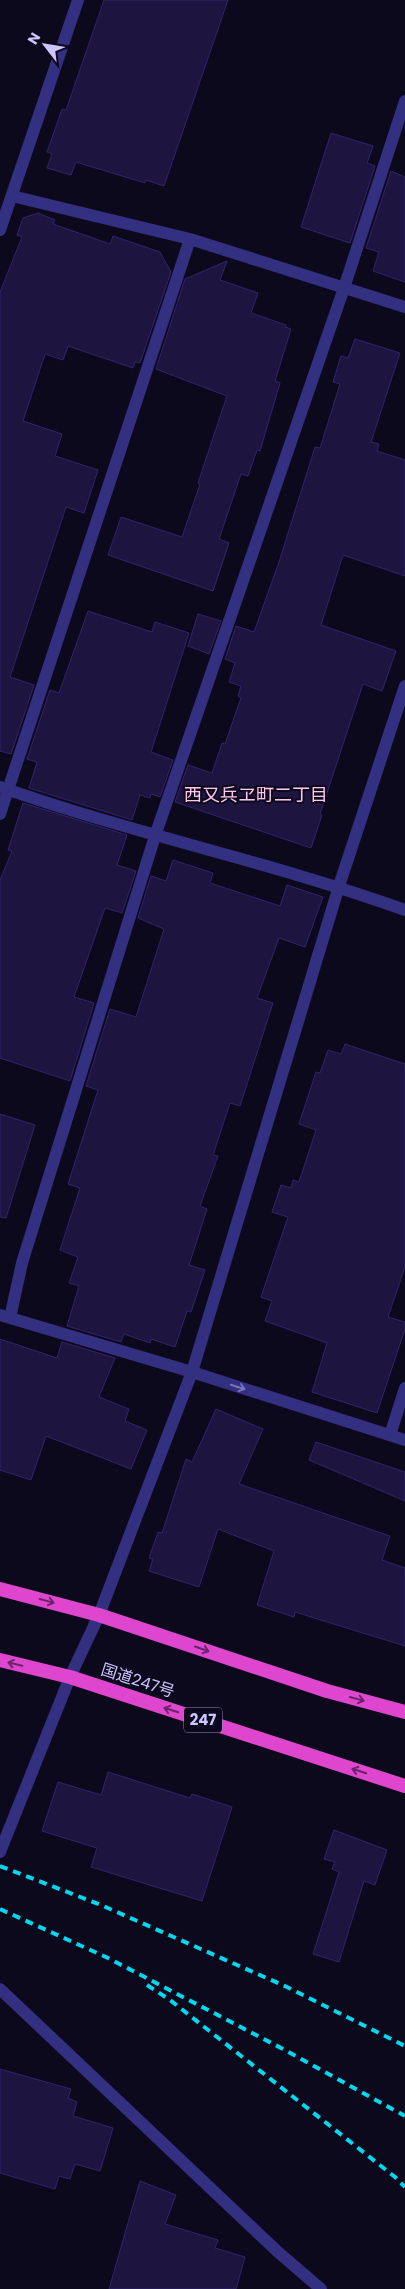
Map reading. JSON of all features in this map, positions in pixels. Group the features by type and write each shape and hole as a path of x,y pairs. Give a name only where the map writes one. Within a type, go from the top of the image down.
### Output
{"highway":[{"path":"0,1589 99,1614 327,1691 405,1712"},
{"name":"国道247号","path":"0,1660 70,1676 405,1786"}],"street":[{"path":"0,230 78,0"},
{"path":"405,101 344,288 155,836 5,1317 192,1372 405,1440"},
{"path":"12,196 190,238 405,307"},
{"path":"0,814 4,788 190,238"},
{"path":"0,1852 70,1676 99,1614 192,1372 339,886 405,686"},
{"path":"4,788 155,836 339,886 405,910"},
{"path":"390,1435 405,1388"},
{"path":"0,1988 278,2252 321,2289"}],"building":[{"path":"104,0 228,0 164,186 146,180 145,183 76,162 71,175 47,168 52,154 47,152 62,109 66,110"},
{"path":"331,133 373,146 367,163 375,166 350,243 301,227"},
{"path":"391,171 405,177 405,282 373,271 379,252 366,248"},
{"path":"38,213 55,220 53,224 110,244 113,236 160,252 171,272 140,363 135,362 133,368 68,346 63,360 45,354 23,421 62,434 55,456 98,470 84,513 66,507 10,677 34,685 11,754 0,751 0,292 22,237 17,235 23,218"},
{"path":"227,261 220,280 258,293 251,313 286,325 285,327 291,329 275,381 280,383 260,451 257,450 248,476 241,474 219,539 229,543 213,591 108,555 121,517 182,537 227,396 156,369 185,279"},
{"path":"355,339 400,353 371,442 379,444 377,451 405,460 405,576 343,555 321,625 396,651 382,691 363,684 320,814 322,815 311,848 175,802 188,765 212,773 222,743 225,744 241,698 238,696 241,686 229,682 235,663 225,659 236,626 254,632 279,562 315,447 320,448 340,384 333,382 341,356 348,358"},
{"path":"88,611 152,632 155,622 189,633 151,752 173,760 160,797 151,794 150,798 140,795 132,820 29,788 37,762 27,759 50,690 59,693"},
{"path":"198,614 221,621 209,654 188,646"},
{"path":"23,803 127,835 117,865 136,871 122,913 105,908 74,997 94,1003 70,1081 0,1058 0,880 12,851 8,850"},
{"path":"173,860 213,873 210,883 280,906 287,885 323,897 305,947 279,938 257,998 273,1003 240,1106 230,1103 213,1155 218,1156 200,1206 207,1209 189,1265 205,1270 191,1312 187,1311 175,1347 151,1339 150,1343 124,1334 121,1342 67,1326 79,1286 69,1283 78,1257 60,1250 80,1188 68,1184 98,1090 86,1086 110,1009 136,1017 164,929 138,918 151,876 166,881"},
{"path":"345,1044 405,1064 405,1267 388,1317 405,1322 405,1329 377,1413 312,1392 327,1343 265,1321 272,1301 261,1297 288,1217 272,1212 281,1185 291,1188 293,1180 299,1182 316,1130 299,1124 316,1072 320,1073 328,1050 341,1054"},
{"path":"0,1114 35,1125 6,1218 0,1217"},
{"path":"0,1339 57,1358 62,1342 115,1358 99,1397 129,1409 125,1421 147,1430 131,1469 46,1436 31,1480 0,1470"},
{"path":"216,1409 263,1429 239,1484 390,1536 382,1560 405,1568 405,1646 295,1612 294,1617 257,1605 274,1551 218,1529 199,1587 149,1571 153,1559 149,1558 158,1532 162,1533 186,1459 192,1462"},
{"path":"316,1442 405,1472 405,1501 309,1460"},
{"path":"108,1772 190,1798 192,1794 232,1807 202,1901 91,1867 97,1848 42,1831 58,1782 101,1795"},
{"path":"334,1830 387,1850 375,1885 364,1881 339,1962 313,1954 339,1872 332,1869 335,1862 324,1859"},
{"path":"0,2069 71,2089 68,2098 77,2102 73,2116 113,2128 100,2171 75,2164 70,2179 59,2176 55,2189 0,2173"},
{"path":"140,2181 176,2195 165,2224 218,2240 215,2248 245,2257 236,2289 109,2289"}],"railway":[{"path":"0,1866 101,1905 287,1987 405,2046"},
{"path":"0,1909 108,1958 283,2049 405,2116"},
{"path":"147,1985 170,2000 395,2177 405,2187"}],"district":[{"name":"西又兵ヱ町二丁目","path":"256,795"}]}
